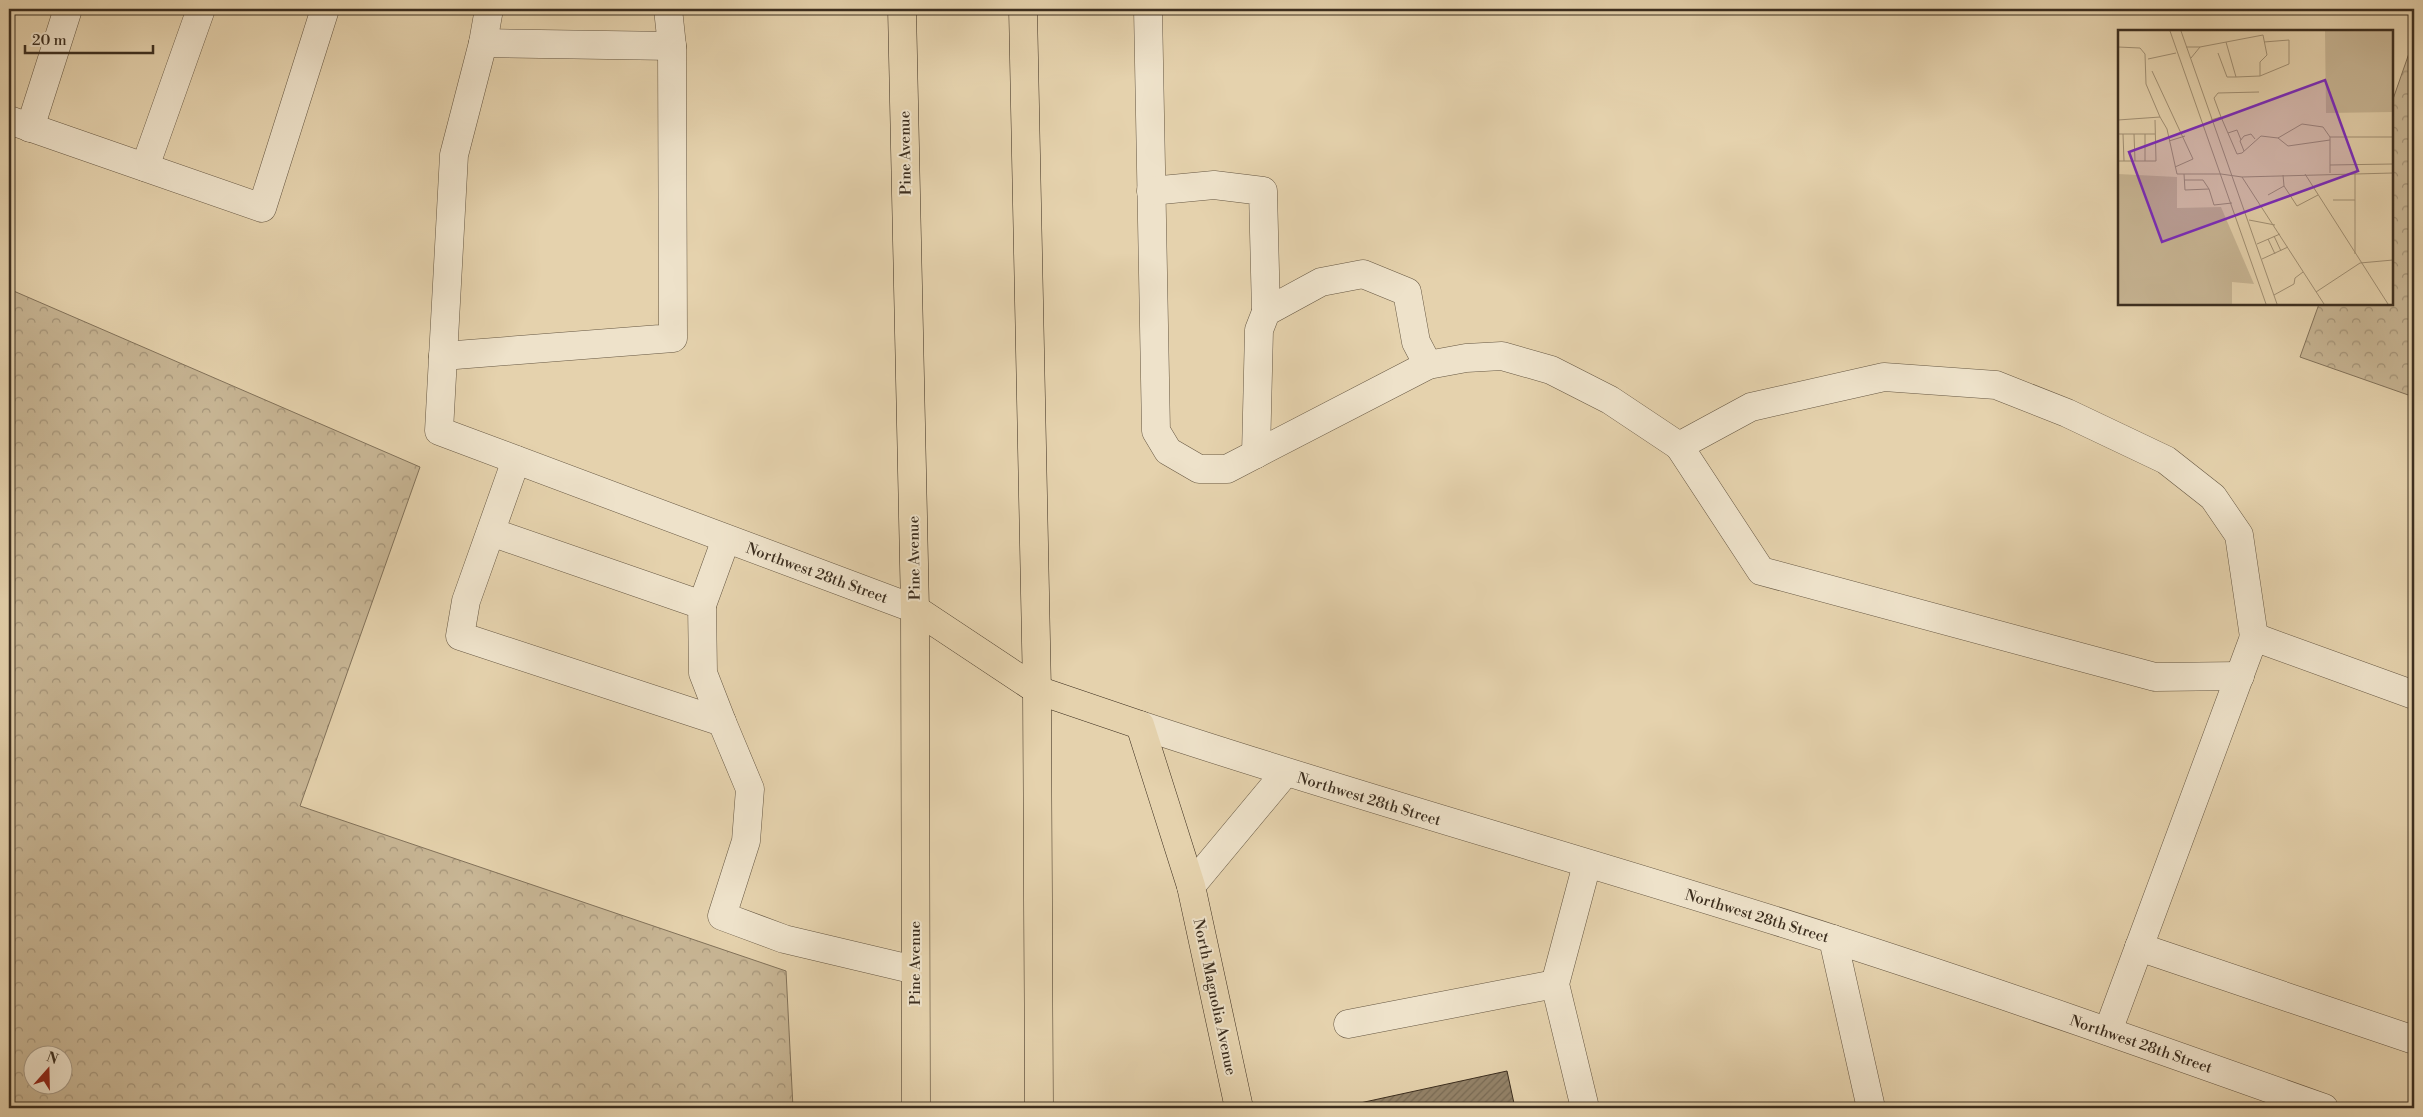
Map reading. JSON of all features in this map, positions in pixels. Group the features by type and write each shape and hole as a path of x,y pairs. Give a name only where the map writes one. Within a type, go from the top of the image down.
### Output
{"main road":[{"name":"Pine Avenue","path":"902,9 915,609 916,1108"},
{"path":"1023,9 1037,690 1039,1108"},
{"name":"Northwest 28th Street","path":"915,609 1037,690 1140,725"},
{"name":"North Magnolia Avenue","path":"1140,725 1191,886 1239,1108"}],"street":[{"path":"68,9 19,124 262,208 325,9"},
{"path":"145,167 202,9"},
{"path":"489,9 454,155 443,356 673,338 672,46 668,9"},
{"path":"1148,9 1156,431 1168,451 1199,469 1227,469 1428,365 1466,358 1502,356 1551,370 1610,400 1679,446 1761,571 2155,677 2240,676"},
{"path":"482,43 672,46"},
{"path":"1151,191 1214,185 1263,191 1266,312 1258,330 1256,454"},
{"path":"1266,312 1322,282 1363,274 1408,292 1416,342 1428,365"},
{"name":"Northwest 28th Street","path":"443,356 439,430 915,609"},
{"path":"1679,446 1751,407 1884,377 1996,385 2068,413 2166,460 2213,497 2239,535 2254,637 2108,1031"},
{"path":"516,460 466,601 460,636 722,722"},
{"path":"491,532 702,605"},
{"path":"726,539 702,605 703,673 750,789 746,841 722,916 784,939 915,970"},
{"path":"2254,637 2414,695"},
{"name":"Northwest 28th Street","path":"1140,725 1285,773 1833,939 2108,1031 2324,1108"},
{"path":"1191,886 1285,773"},
{"path":"1585,1108 1555,984 1586,864"},
{"path":"1833,939 1871,1108"},
{"path":"2140,947 2414,1040"},
{"path":"1348,1024 1555,984"}],"green space":[{"path":"2414,39 2414,397 2300,357 2319,305 2393,305 2393,99"},
{"path":"9,289 420,467 300,806 786,971 793,1108 9,1108"}],"building":[{"path":"1507,1071 1515,1108 1337,1108"}]}
